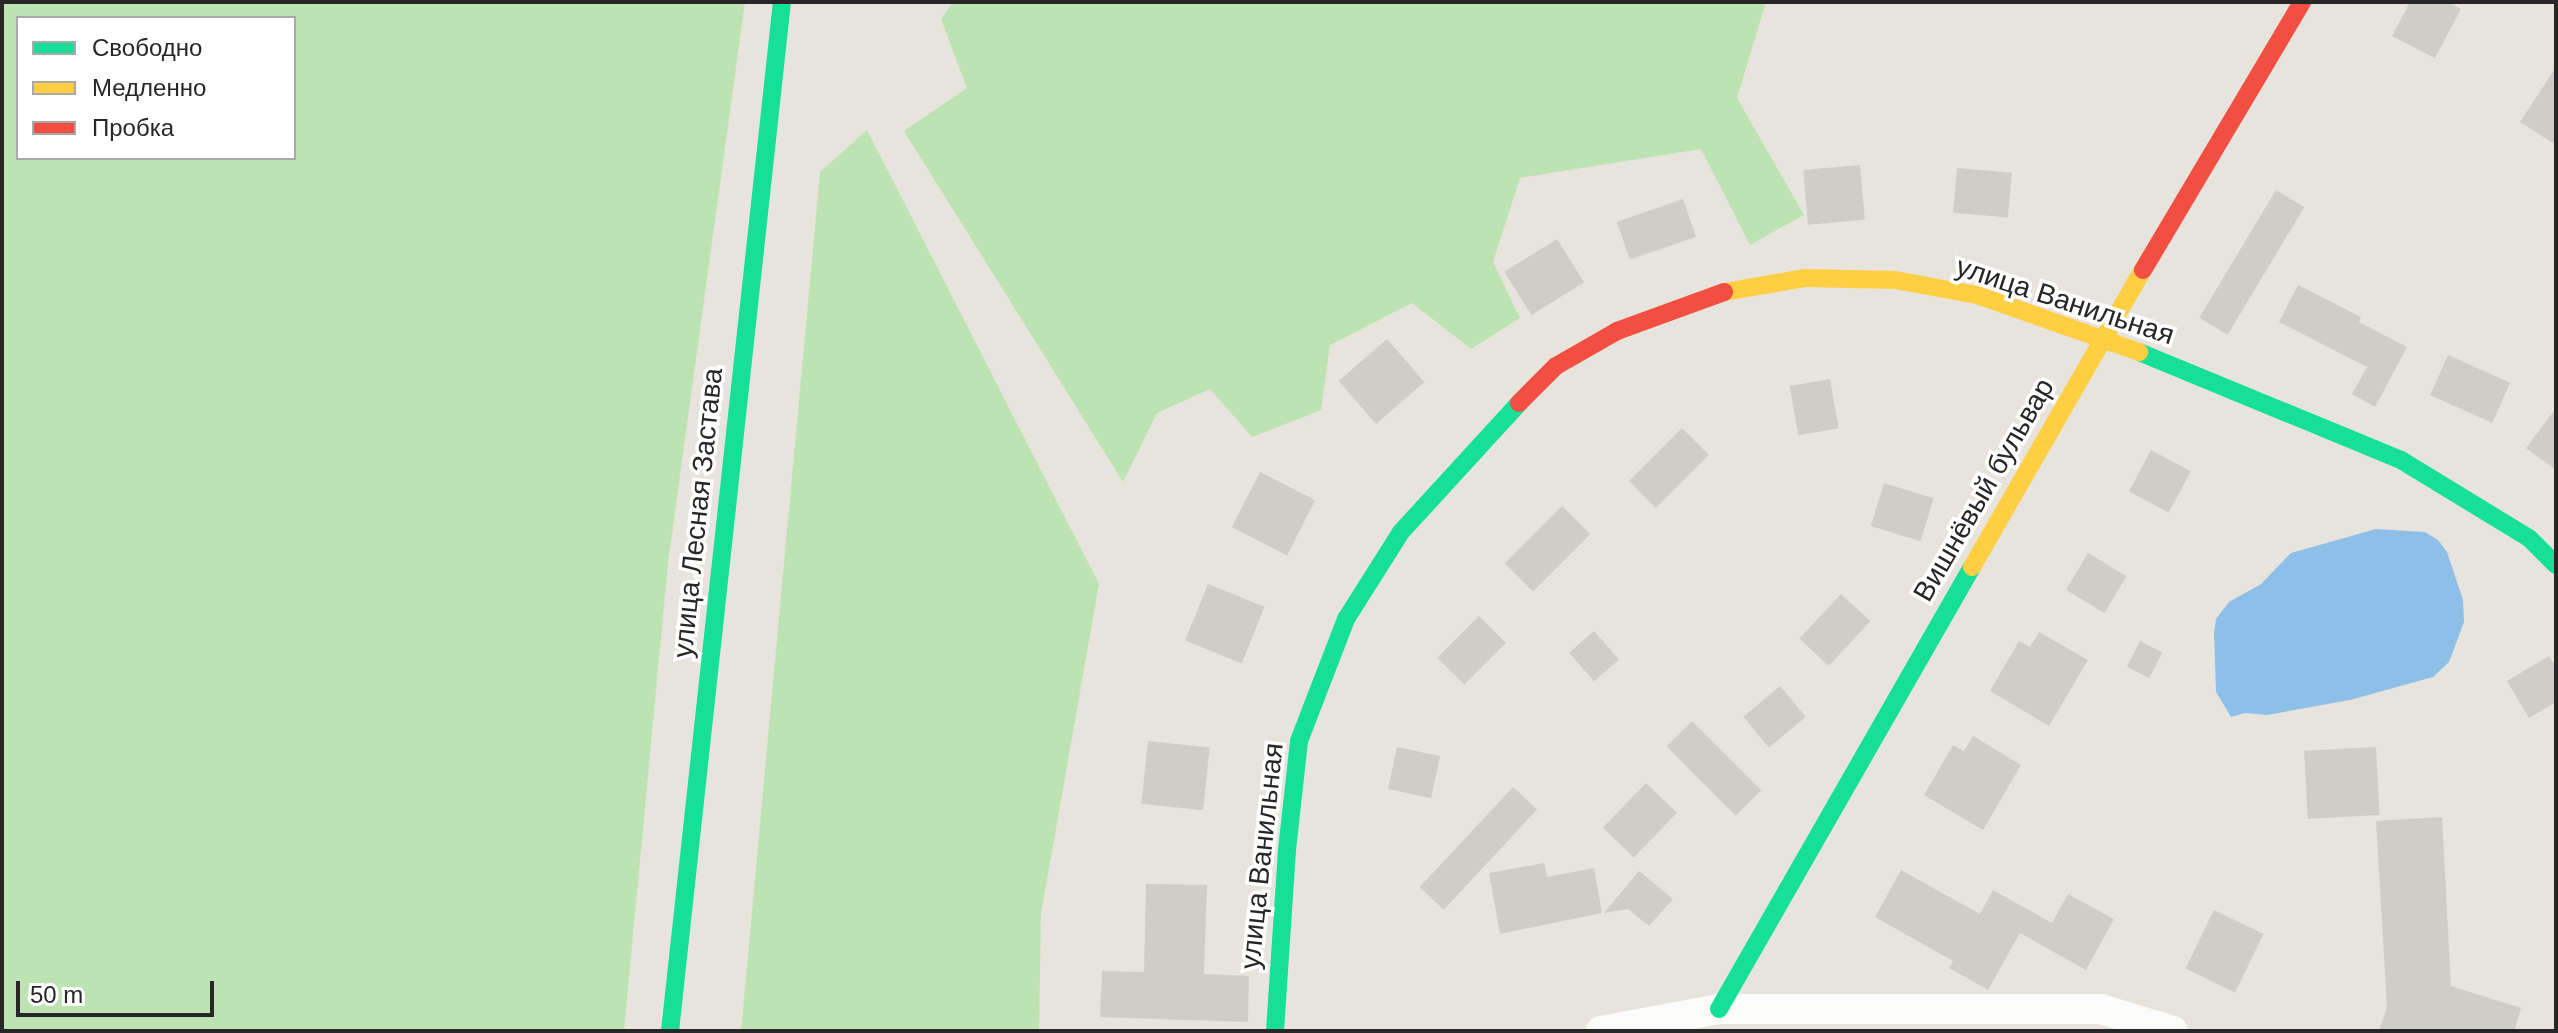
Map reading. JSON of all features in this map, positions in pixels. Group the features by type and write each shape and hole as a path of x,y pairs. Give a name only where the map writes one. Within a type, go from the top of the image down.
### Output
{"street":[{"name":"улица Лесная Застава","path":"670,1031 782,2"},
{"name":"Вишнёвый бульвар","path":"1719,1009 2103,337 2302,2"},
{"name":"улица Ванильная","path":"1275,1031 1287,850 1299,741 1346,619 1401,532 1476,446 1556,366 1617,331 1718,293 1805,278 1895,280 1977,295 2103,337 2401,460 2529,538 2556,565"},
{"path":"1601,1031 1719,1009 2101,1009 2173,1031"}],"green space":[{"path":"2,2 745,2 668,563 624,1031 2,1031"},
{"path":"953,2 1766,2 1737,98 1804,215 1750,245 1701,149 1520,178 1493,262 1520,318 1471,349 1412,303 1330,345 1321,410 1252,437 1210,389 1157,413 1123,482 904,131 967,88 941,19"},
{"path":"867,130 1099,584 1041,914 1039,1031 741,1031 820,172"}],"water":[{"path":"2376,529 2425,532 2438,540 2447,552 2463,600 2464,622 2449,662 2433,677 2350,700 2267,715 2245,713 2231,717 2216,692 2214,633 2216,619 2229,602 2261,584 2291,553"}],"building":[{"path":"2410,2 2448,2 2461,9 2435,58 2392,36"},
{"path":"2556,67 2556,145 2520,122"},
{"path":"1860,165 1865,220 1808,225 1803,170"},
{"path":"1957,168 2012,173 2008,218 1953,213"},
{"path":"2276,190 2304,207 2228,335 2199,318"},
{"path":"1683,199 1696,237 1630,260 1617,222"},
{"path":"1557,239 1584,282 1531,315 1504,272"},
{"path":"2298,285 2361,317 2359,322 2407,347 2375,407 2352,394 2367,367 2279,322"},
{"path":"1387,339 1424,382 1376,424 1339,381"},
{"path":"2448,355 2510,383 2492,423 2430,395"},
{"path":"1830,379 1839,428 1798,435 1790,386"},
{"path":"2556,408 2556,470 2526,448"},
{"path":"1682,428 1709,455 1656,508 1629,481"},
{"path":"2151,450 2191,471 2169,513 2129,491"},
{"path":"1260,472 1315,500 1287,555 1232,527"},
{"path":"1884,483 1934,498 1921,541 1871,526"},
{"path":"1562,506 1590,534 1533,592 1505,563"},
{"path":"2088,553 2127,576 2104,613 2066,590"},
{"path":"1208,584 1265,607 1242,663 1185,641"},
{"path":"1841,594 1870,621 1829,666 1799,639"},
{"path":"1479,616 1506,643 1464,685 1437,658"},
{"path":"1594,631 1619,660 1594,681 1569,653"},
{"path":"2039,632 2088,660 2049,726 1990,691 2019,641 2030,647"},
{"path":"2140,641 2162,652 2149,678 2127,667"},
{"path":"2549,656 2556,667 2556,702 2529,718 2507,681"},
{"path":"1780,686 1806,717 1769,747 1743,717"},
{"path":"1692,721 1761,790 1736,816 1667,746"},
{"path":"1973,736 2021,765 1983,830 1924,795 1953,745 1964,751"},
{"path":"1148,741 1210,747 1203,810 1141,804"},
{"path":"1397,747 1440,756 1431,798 1388,789"},
{"path":"2376,747 2380,815 2308,819 2304,751"},
{"path":"1646,783 1677,813 1634,857 1603,828"},
{"path":"1513,787 1537,810 1444,910 1420,887"},
{"path":"2442,817 2451,986 2521,1008 2514,1031 2379,1031 2387,1007 2376,821"},
{"path":"1544,863 1547,877 1594,868 1602,913 1500,934 1489,873"},
{"path":"1901,870 1980,914 1993,890 2052,923 2068,894 2114,919 2086,970 2020,933 1988,990 1949,968 1953,961 1875,917"},
{"path":"1639,871 1673,899 1649,926 1628,909 1604,913"},
{"path":"1146,884 1207,885 1204,974 1249,976 1248,1022 1100,1017 1102,971 1144,972"},
{"path":"2214,910 2263,934 2235,993 2186,968"}],"traffic: fast":[{"path":"670,1031 782,2"},
{"path":"2139,352 2401,460 2529,538 2556,565"},
{"path":"1275,1031 1287,850 1299,741 1346,619 1401,532 1519,403"},
{"path":"1719,1009 1972,567"}],"traffic: slow":[{"path":"1972,567 2143,270"},
{"path":"1724,292 1805,278 1895,280 1977,295 2139,352"}],"traffic: jam":[{"path":"2143,270 2302,2"},
{"path":"1519,403 1556,366 1617,331 1724,292"}]}
